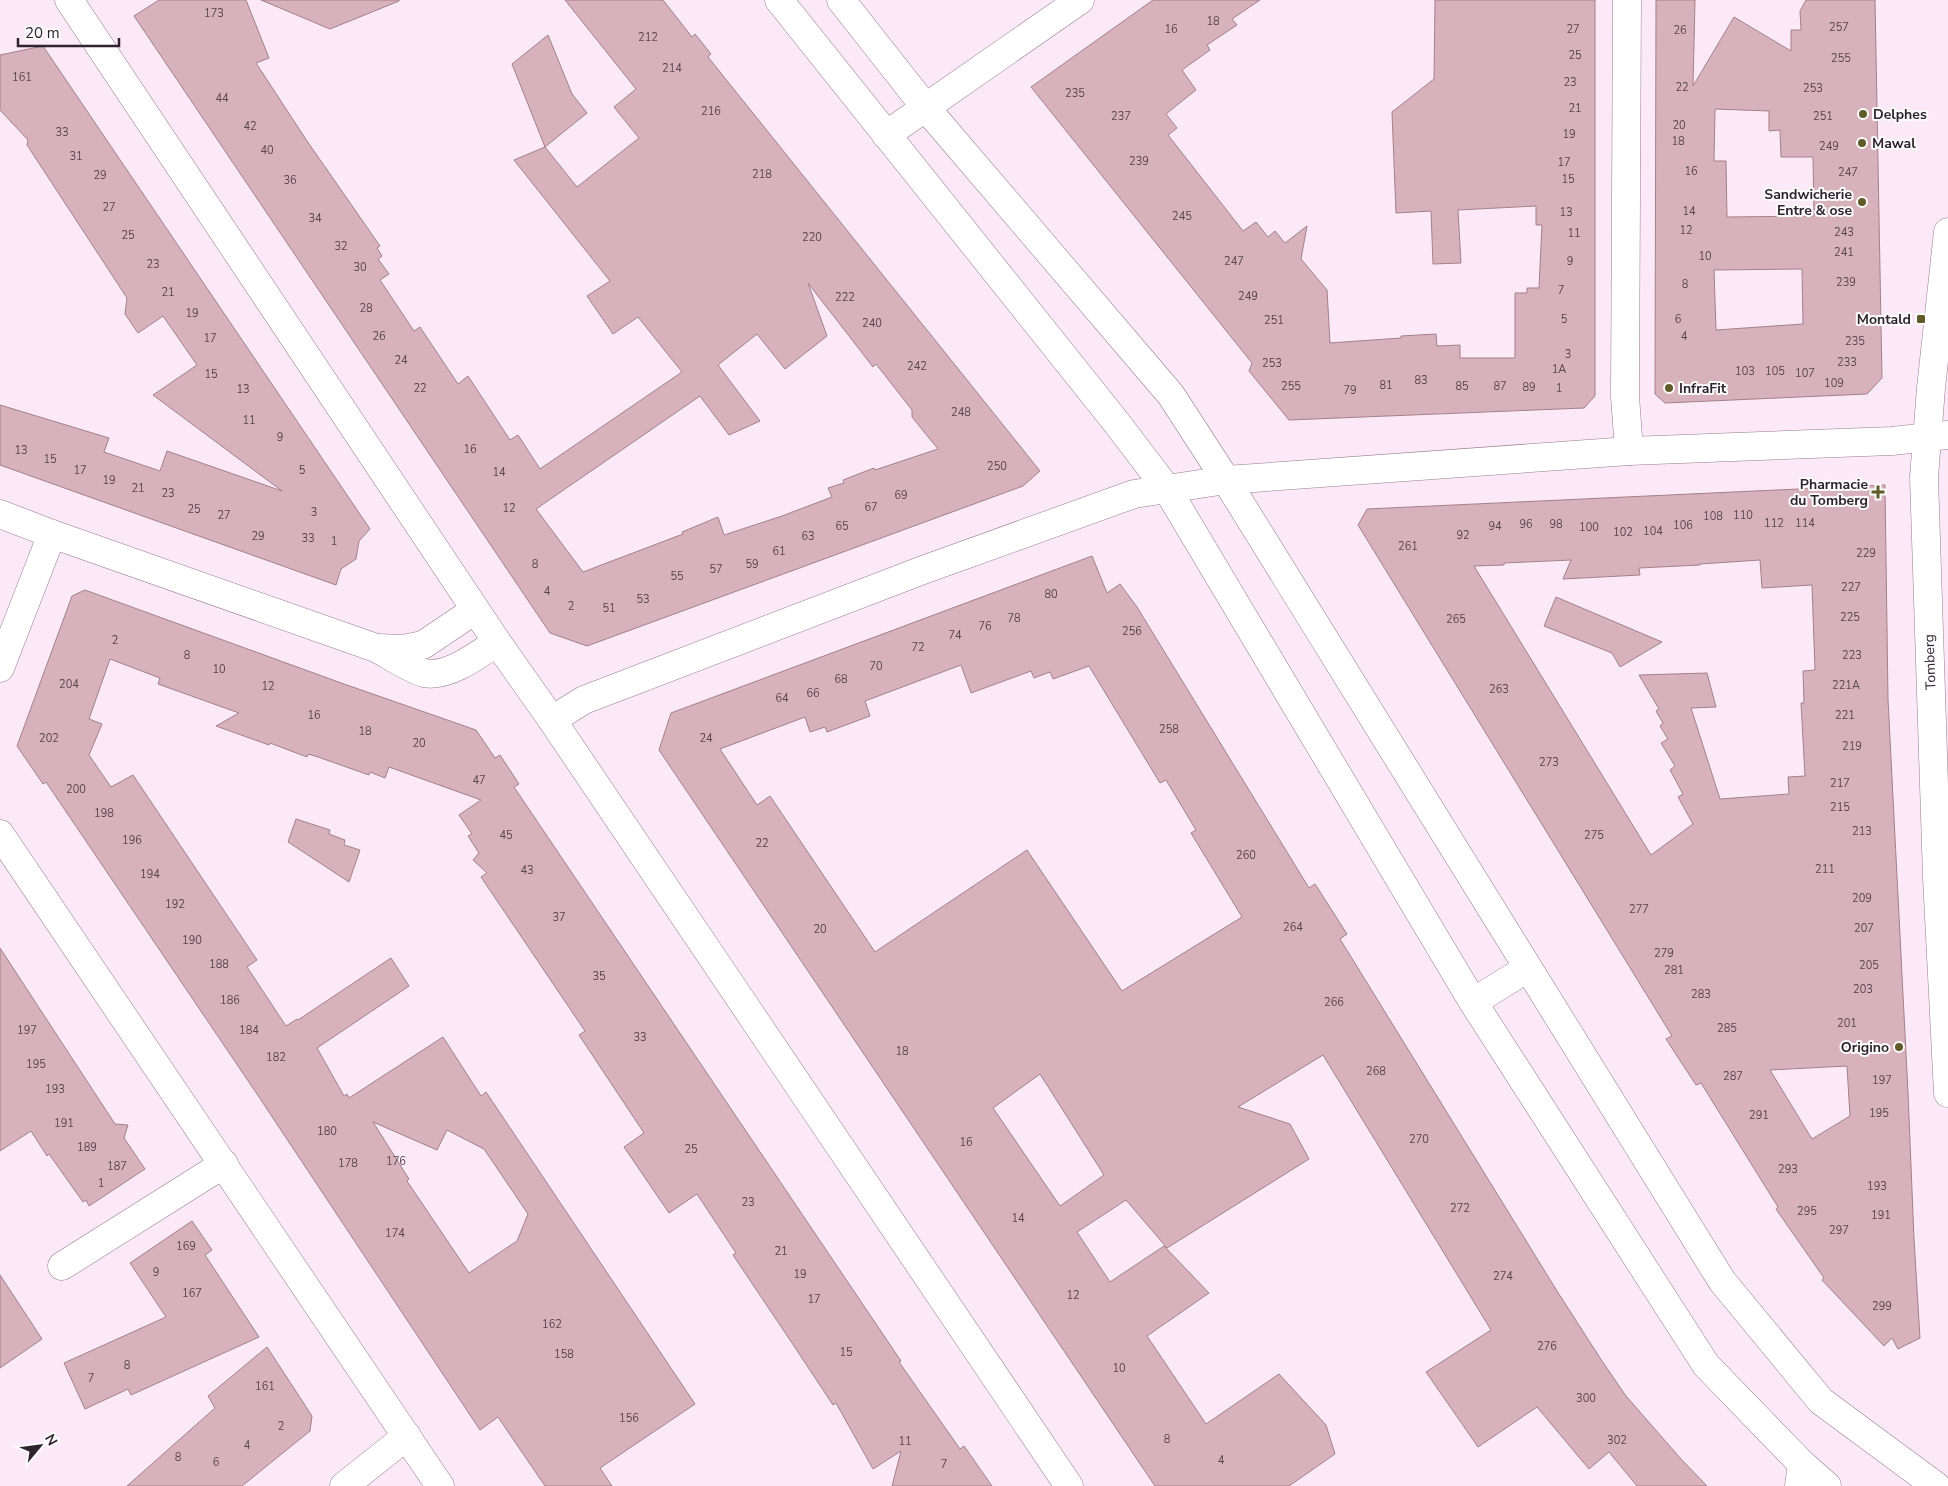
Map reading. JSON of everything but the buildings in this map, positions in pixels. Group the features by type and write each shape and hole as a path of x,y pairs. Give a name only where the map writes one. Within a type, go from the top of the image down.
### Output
{"street":[{"path":"69,0 475,610 552,720 1069,1486"},
{"path":"779,0 1168,489 1473,1002 1706,1365 1800,1475 1827,1486"},
{"path":"841,0 926,108 1171,396 1226,480 1722,1281 1821,1401 1936,1486"},
{"path":"886,135 1080,0"},
{"path":"1627,0 1625,396 1629,450"},
{"name":"Tomberg","path":"1948,232 1940,293 1938,436 1925,496 1936,877 1944,911 1948,1093"},
{"path":"552,720 584,700 923,570 1134,494 1226,480 1629,450 1892,441 1938,436"},
{"path":"0,514 376,648 424,673 442,672 466,663 497,642"},
{"path":"0,668 52,534"},
{"path":"376,648 403,649 423,645 475,610"},
{"path":"0,834 440,1486"},
{"path":"1473,1002 1528,968"},
{"path":"62,1266 224,1164"},
{"path":"344,1486 407,1436"}],"place":[{"name":"Delphes","path":"1863,114"},
{"name":"Mawal","path":"1862,143"},
{"name":"Sandwicherie Entre & ose","path":"1862,202"},
{"name":"Montald","path":"1921,319"},
{"name":"InfraFit","path":"1669,388"},
{"name":"Pharmacie du Tomberg","path":"1878,492"},
{"name":"Origino","path":"1899,1047"}]}
